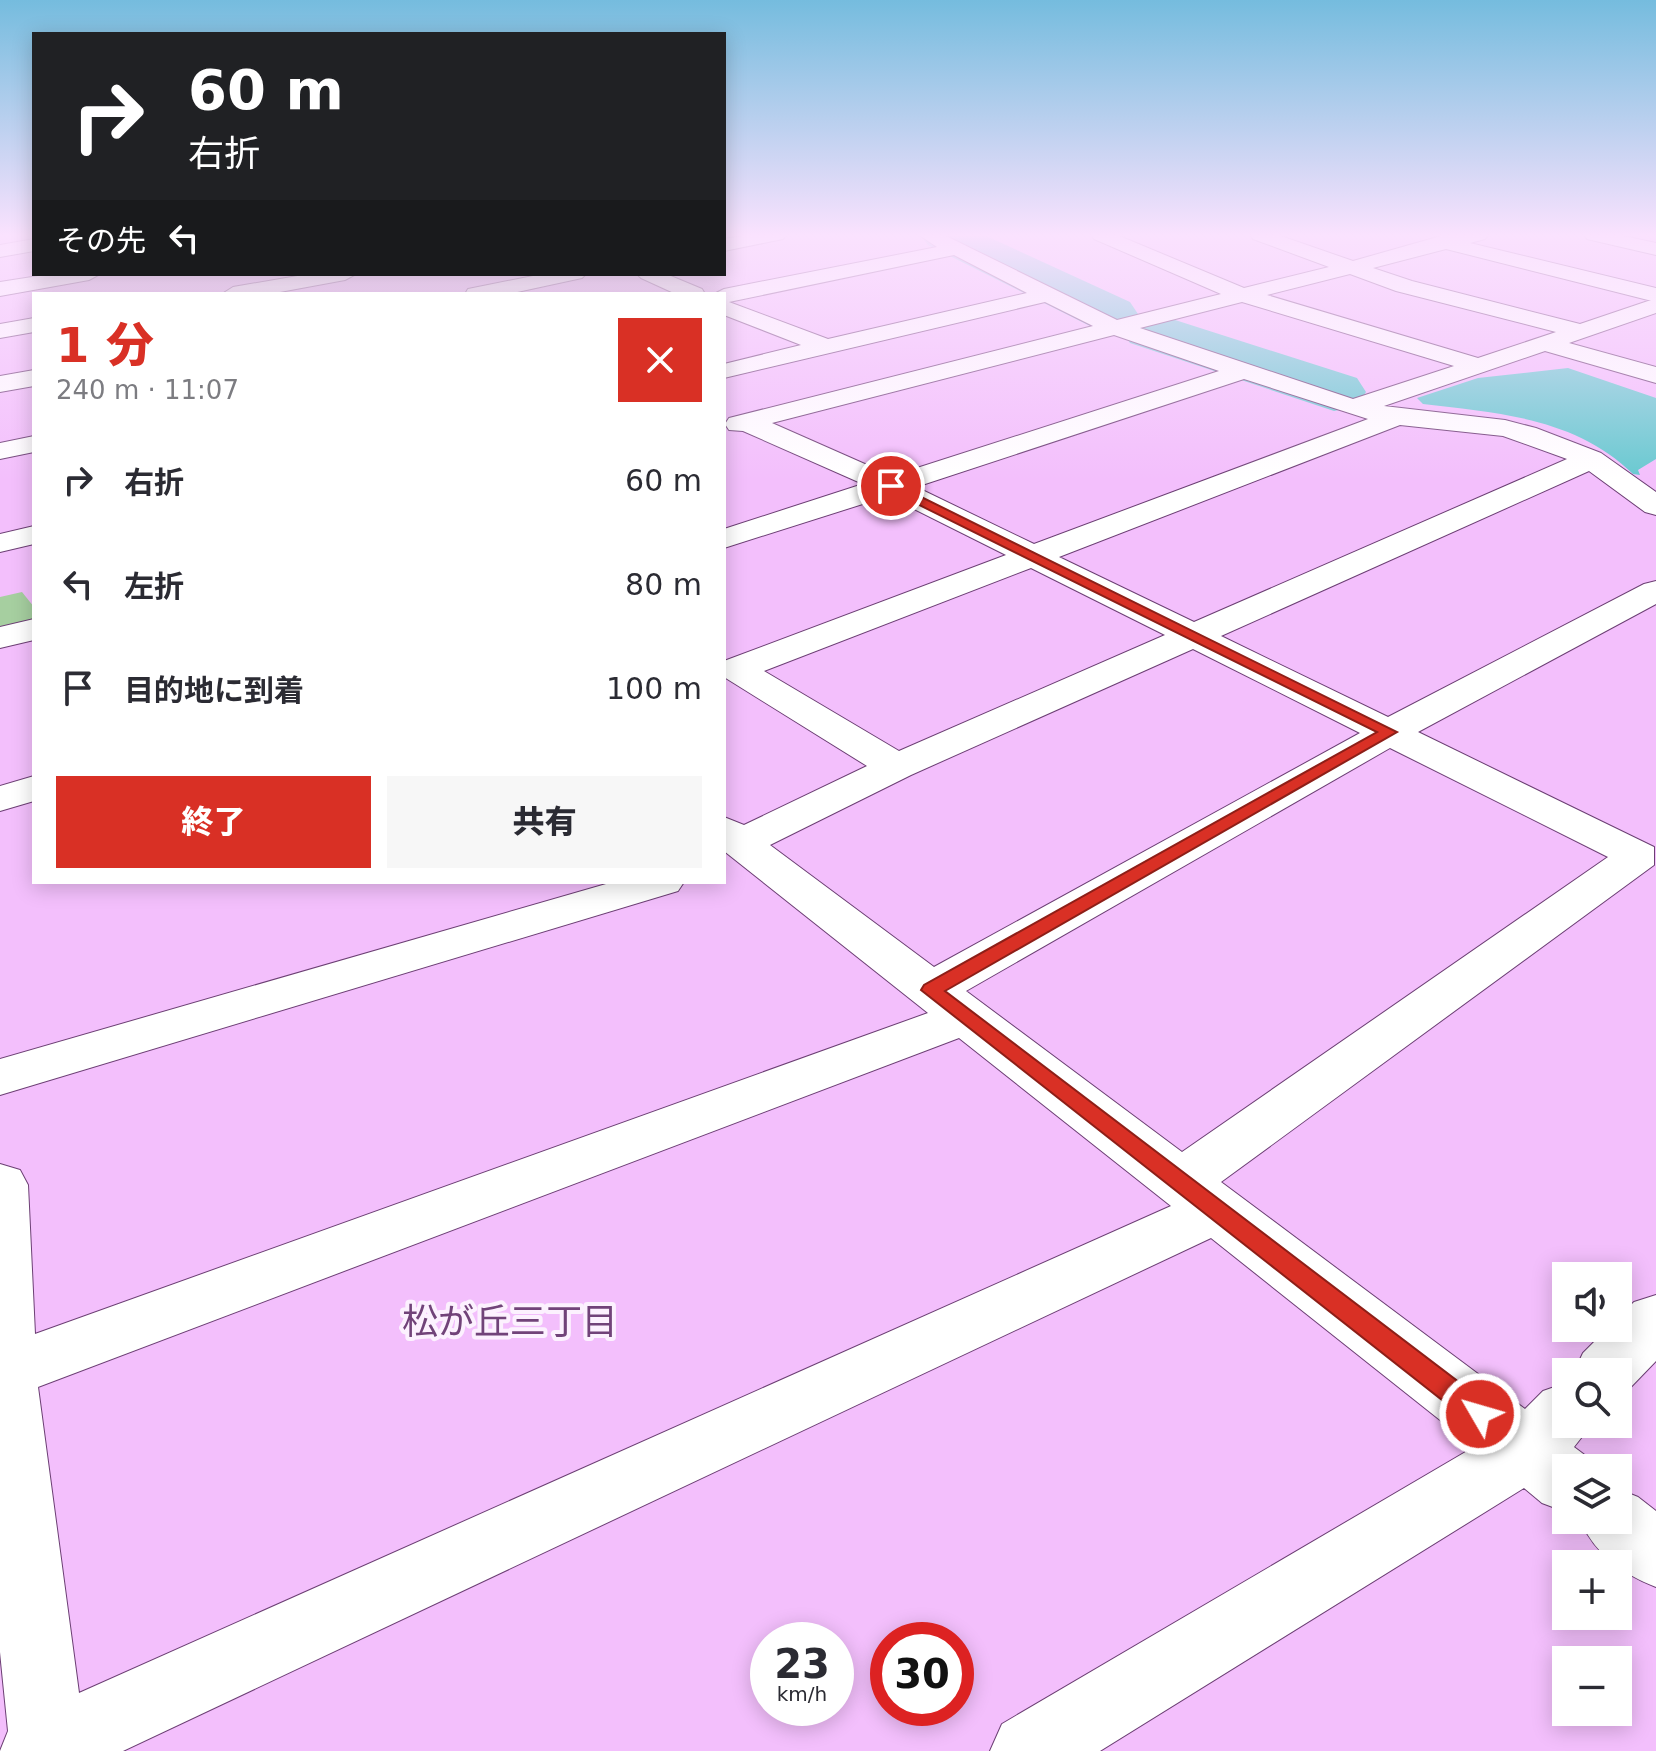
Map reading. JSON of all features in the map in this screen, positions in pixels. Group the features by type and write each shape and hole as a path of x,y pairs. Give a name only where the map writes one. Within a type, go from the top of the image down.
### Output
{"street":[{"path":"749,317 905,381"},
{"path":"726,371 954,317"},
{"path":"1093,317 1113,327 1353,408 1397,417 1505,428 1591,459 1653,501"},
{"path":"735,424 1154,317"},
{"path":"1315,317 1480,366"},
{"path":"1524,317 1583,332"},
{"path":"1353,408 1626,317"},
{"path":"0,331 32,325"},
{"path":"1546,344 1656,375"},
{"path":"726,538 1242,372"},
{"path":"0,384 32,378"},
{"path":"897,767 736,669 1397,417"},
{"path":"0,1185 2,1374 44,1750 1198,1196 1650,855 1389,732 891,486 735,424"},
{"path":"0,451 32,444"},
{"path":"1029,1751 1553,1448 1198,1196 948,1003 736,848 897,767 1591,459"},
{"path":"0,543 32,535"},
{"path":"2,1374 948,1003 1389,732 1656,591"},
{"path":"0,638 32,630"},
{"path":"0,799 32,789"},
{"path":"0,1077 655,884"},
{"path":"1619,1358 1656,1320"},
{"path":"1631,1534 1656,1554"}],"shaded area":[{"path":"1568,368 1656,398 1656,459 1638,470 1640,475 1633,474 1611,455 1587,441 1562,430 1508,415 1423,404 1417,398 1478,378"},
{"path":"22,592 32,604 32,624 0,632 0,597"}],"waterway":[{"path":"1151,331 1334,392"}],"district":[{"name":"松が丘三丁目","path":"510,1321"}],"route":[{"path":"891,486 1389,732 931,990 1480,1414"}]}
